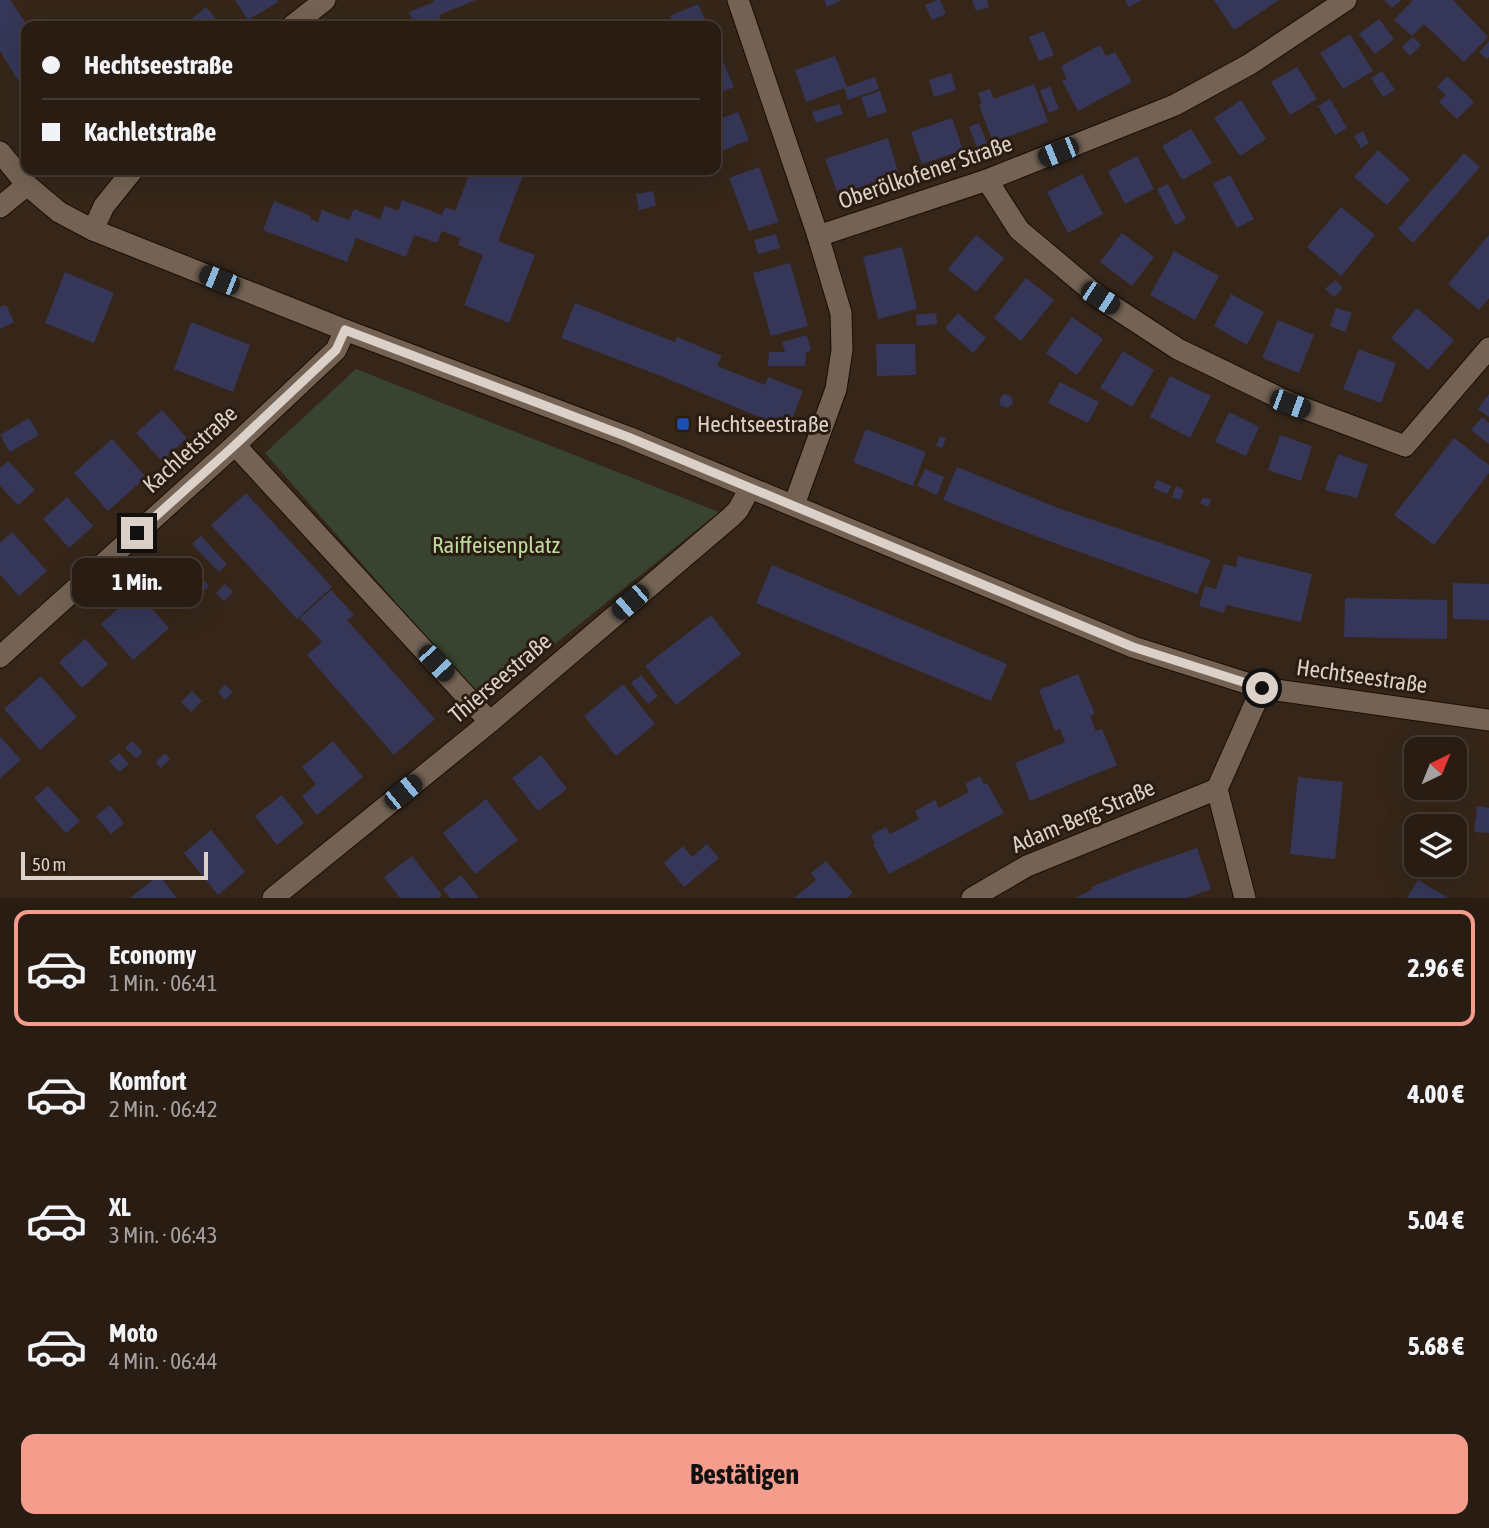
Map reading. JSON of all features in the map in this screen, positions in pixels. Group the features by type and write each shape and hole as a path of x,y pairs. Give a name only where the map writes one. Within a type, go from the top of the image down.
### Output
{"street":[{"path":"298,21 325,0"},
{"path":"738,0 818,236 841,313 842,350 836,389 794,505"},
{"name":"Oberölkofener Straße","path":"818,236 987,180 1175,105 1250,64 1346,0"},
{"name":"Hechtseestraße","path":"0,152 27,185 59,212 93,230 345,330 628,437 1133,647 1262,688 1489,720"},
{"path":"93,230 104,206 129,175"},
{"path":"987,180 1019,230 1100,298 1178,349 1290,404 1405,446 1489,348"},
{"path":"0,207 27,185"},
{"name":"Kachletstraße","path":"0,657 336,350 345,330"},
{"path":"235,445 490,722"},
{"name":"Thierseestraße","path":"273,898 490,722 738,510 750,488"},
{"path":"1245,898 1217,789 1262,688"},
{"name":"Adam-Berg-Straße","path":"971,898 1027,866 1217,789"}],"green space":[{"name":"Raiffeisenplatz","path":"356,369 719,512 483,702 265,453"}],"building":[{"path":"0,0 10,0 25,21 21,21 21,85 0,51"},
{"path":"235,0 277,0 278,2 248,20"},
{"path":"433,0 476,0 439,15 441,21 413,21 409,12 434,2"},
{"path":"824,0 842,0 827,7"},
{"path":"940,0 946,14 932,20 925,5"},
{"path":"972,0 987,0 989,7 976,11"},
{"path":"1125,0 1142,0 1129,7"},
{"path":"1214,0 1279,0 1234,30"},
{"path":"1384,0 1401,0 1392,8"},
{"path":"1413,0 1453,0 1488,37 1464,62 1424,24 1412,36 1394,20"},
{"path":"698,4 706,21 672,21 670,16"},
{"path":"206,7 218,21 189,21"},
{"path":"1379,19 1394,39 1375,54 1359,34"},
{"path":"1044,31 1054,55 1039,61 1029,37"},
{"path":"1350,34 1373,71 1343,89 1320,53"},
{"path":"1413,37 1421,45 1410,56 1402,47"},
{"path":"1489,41 1489,57 1487,59 1479,52"},
{"path":"1100,45 1106,56 1115,52 1132,82 1078,111 1062,81 1067,79 1061,66"},
{"path":"721,56 734,87 721,92"},
{"path":"835,56 847,87 875,77 879,89 848,100 844,88 806,102 795,70"},
{"path":"1297,67 1317,99 1290,115 1271,82"},
{"path":"1382,71 1395,90 1383,97 1371,78"},
{"path":"951,73 956,90 934,97 929,80"},
{"path":"1447,76 1474,102 1457,119 1439,102 1446,95 1437,87"},
{"path":"1034,84 1048,122 993,142 979,105 982,104 978,93 990,89 994,99"},
{"path":"1050,86 1059,109 1049,113 1040,91"},
{"path":"880,91 887,112 868,118 861,97"},
{"path":"1330,99 1347,128 1335,135 1318,106"},
{"path":"1241,100 1266,139 1240,156 1214,118"},
{"path":"839,104 843,114 816,123 812,112"},
{"path":"738,112 749,140 721,151 721,118"},
{"path":"952,118 963,150 922,164 911,132"},
{"path":"979,123 987,143 977,147 969,127"},
{"path":"1191,129 1212,163 1182,180 1162,146"},
{"path":"1363,131 1369,143 1361,148 1354,136"},
{"path":"888,138 899,175 838,194 825,159"},
{"path":"1378,150 1410,179 1387,205 1354,177"},
{"path":"1464,153 1480,167 1413,243 1398,229"},
{"path":"1137,156 1154,189 1125,204 1108,171"},
{"path":"759,167 779,222 749,231 729,178"},
{"path":"1082,174 1103,214 1068,233 1047,192"},
{"path":"469,175 523,175 498,241 535,255 509,323 464,305 483,255 458,245 461,238 442,231 437,243 414,235 406,257 356,238 347,262 263,230 274,201 311,216 310,219 318,222 322,210 349,220 354,209 380,219 385,206 398,211 402,200 442,215 445,207 455,211"},
{"path":"1230,175 1254,219 1237,228 1213,184"},
{"path":"1168,184 1186,219 1175,225 1157,189"},
{"path":"653,191 656,206 639,210 636,194"},
{"path":"1341,207 1375,235 1341,276 1307,247"},
{"path":"1122,233 1154,257 1132,286 1100,262"},
{"path":"776,234 780,248 758,254 754,240"},
{"path":"976,235 1004,258 976,292 948,269"},
{"path":"1489,235 1489,298 1479,310 1448,284"},
{"path":"902,247 917,309 878,319 863,257"},
{"path":"1174,251 1219,276 1195,320 1150,295"},
{"path":"790,263 808,326 771,336 753,273"},
{"path":"65,272 114,293 94,343 45,323"},
{"path":"1026,278 1054,300 1021,341 994,318"},
{"path":"1335,280 1343,288 1334,297 1325,289"},
{"path":"1231,294 1264,312 1247,345 1214,326"},
{"path":"575,303 675,342 677,337 722,356 717,366 765,385 768,377 803,391 788,429 561,338"},
{"path":"6,305 14,322 0,329 0,307"},
{"path":"1336,308 1352,313 1345,332 1330,326"},
{"path":"1417,308 1454,340 1428,370 1391,338"},
{"path":"936,313 937,324 917,326 916,315"},
{"path":"958,313 986,338 973,353 945,328"},
{"path":"1072,317 1103,339 1077,375 1046,353"},
{"path":"1278,320 1314,335 1299,373 1262,358"},
{"path":"191,322 250,345 233,392 174,369"},
{"path":"807,335 811,351 806,352 805,366 768,366 769,352 785,352 782,342"},
{"path":"876,344 915,344 916,375 877,376"},
{"path":"1359,349 1396,363 1381,403 1343,389"},
{"path":"1123,351 1154,370 1132,407 1100,388"},
{"path":"1170,376 1211,396 1190,438 1150,417"},
{"path":"1060,382 1099,402 1088,423 1048,403"},
{"path":"1004,394 1011,396 1013,403 1008,408 1001,406 999,400"},
{"path":"1489,394 1489,417 1478,409"},
{"path":"162,410 187,438 162,461 136,433"},
{"path":"1229,412 1259,427 1246,456 1215,442"},
{"path":"1482,417 1489,423 1489,444 1471,430"},
{"path":"29,418 39,435 10,452 0,435"},
{"path":"866,429 926,452 913,486 853,462"},
{"path":"1280,435 1312,446 1301,481 1268,470"},
{"path":"940,436 946,438 942,448 936,446"},
{"path":"1454,438 1489,465 1489,473 1434,545 1394,515"},
{"path":"112,439 146,477 108,511 74,473"},
{"path":"1338,454 1368,465 1357,498 1325,490"},
{"path":"8,461 35,490 18,505 0,486 0,468"},
{"path":"957,467 1058,508 1211,560 1197,594 943,500"},
{"path":"925,469 944,477 937,495 917,486"},
{"path":"1157,480 1171,486 1167,494 1153,488"},
{"path":"1176,486 1184,490 1180,500 1172,497"},
{"path":"246,493 332,587 297,619 211,525"},
{"path":"67,497 93,526 69,548 43,519"},
{"path":"1203,497 1211,500 1208,507 1200,503"},
{"path":"12,532 47,571 19,596 0,575 0,543"},
{"path":"201,536 227,564 219,572 192,544"},
{"path":"179,555 209,586 184,610 154,579"},
{"path":"1238,556 1312,574 1301,622 1226,605 1224,613 1199,606 1205,586 1216,589 1224,564 1236,567"},
{"path":"772,565 1007,664 991,701 756,603"},
{"path":"1453,583 1489,584 1489,620 1453,619"},
{"path":"225,584 233,592 224,601 216,593"},
{"path":"331,590 354,615 347,620 435,719 394,755 307,655 322,642 300,618"},
{"path":"137,592 169,628 133,660 101,624"},
{"path":"1345,598 1447,600 1447,639 1344,637"},
{"path":"711,615 741,654 676,705 645,666"},
{"path":"85,639 108,664 82,688 59,662"},
{"path":"1078,674 1095,714 1090,716 1096,731 1102,729 1117,765 1030,801 1015,763 1065,742 1060,729 1055,731 1039,690"},
{"path":"641,675 658,696 648,704 631,683"},
{"path":"41,676 77,717 40,750 4,709"},
{"path":"623,684 655,724 616,756 584,716"},
{"path":"225,685 233,692 225,700 218,692"},
{"path":"192,691 202,701 191,712 181,702"},
{"path":"0,736 21,760 0,778"},
{"path":"132,741 143,752 136,758 125,748"},
{"path":"333,741 363,777 317,815 302,796 316,784 302,767"},
{"path":"119,753 129,764 119,772 109,761"},
{"path":"165,753 170,759 161,768 156,762"},
{"path":"541,755 567,789 538,811 512,778"},
{"path":"980,776 1004,813 889,874 871,835 886,827 890,834 919,819 915,811 935,800 939,808 969,792 965,784"},
{"path":"1298,777 1343,782 1335,859 1290,854"},
{"path":"48,786 80,821 66,833 34,798"},
{"path":"282,795 304,823 277,845 255,816"},
{"path":"486,799 518,840 475,874 443,833"},
{"path":"110,805 124,823 111,834 96,816"},
{"path":"1477,806 1489,808 1489,833 1474,832"},
{"path":"211,830 245,872 218,895 184,853"},
{"path":"707,844 719,858 684,887 664,863 683,846 692,857"},
{"path":"1197,848 1211,889 1187,898 1075,898 1092,890 1091,887"},
{"path":"412,856 442,895 438,898 400,898 384,877"},
{"path":"826,861 853,893 847,898 794,898 816,880 811,873"},
{"path":"159,875 177,898 130,898"},
{"path":"461,875 479,898 450,898 443,889"},
{"path":"1418,880 1443,895 1449,898 1407,898"}],"place":[{"name":"Hechtseestraße","path":"683,424"}],"route":[{"path":"137,533 336,350 345,330 628,437 1133,647 1262,688"}]}
